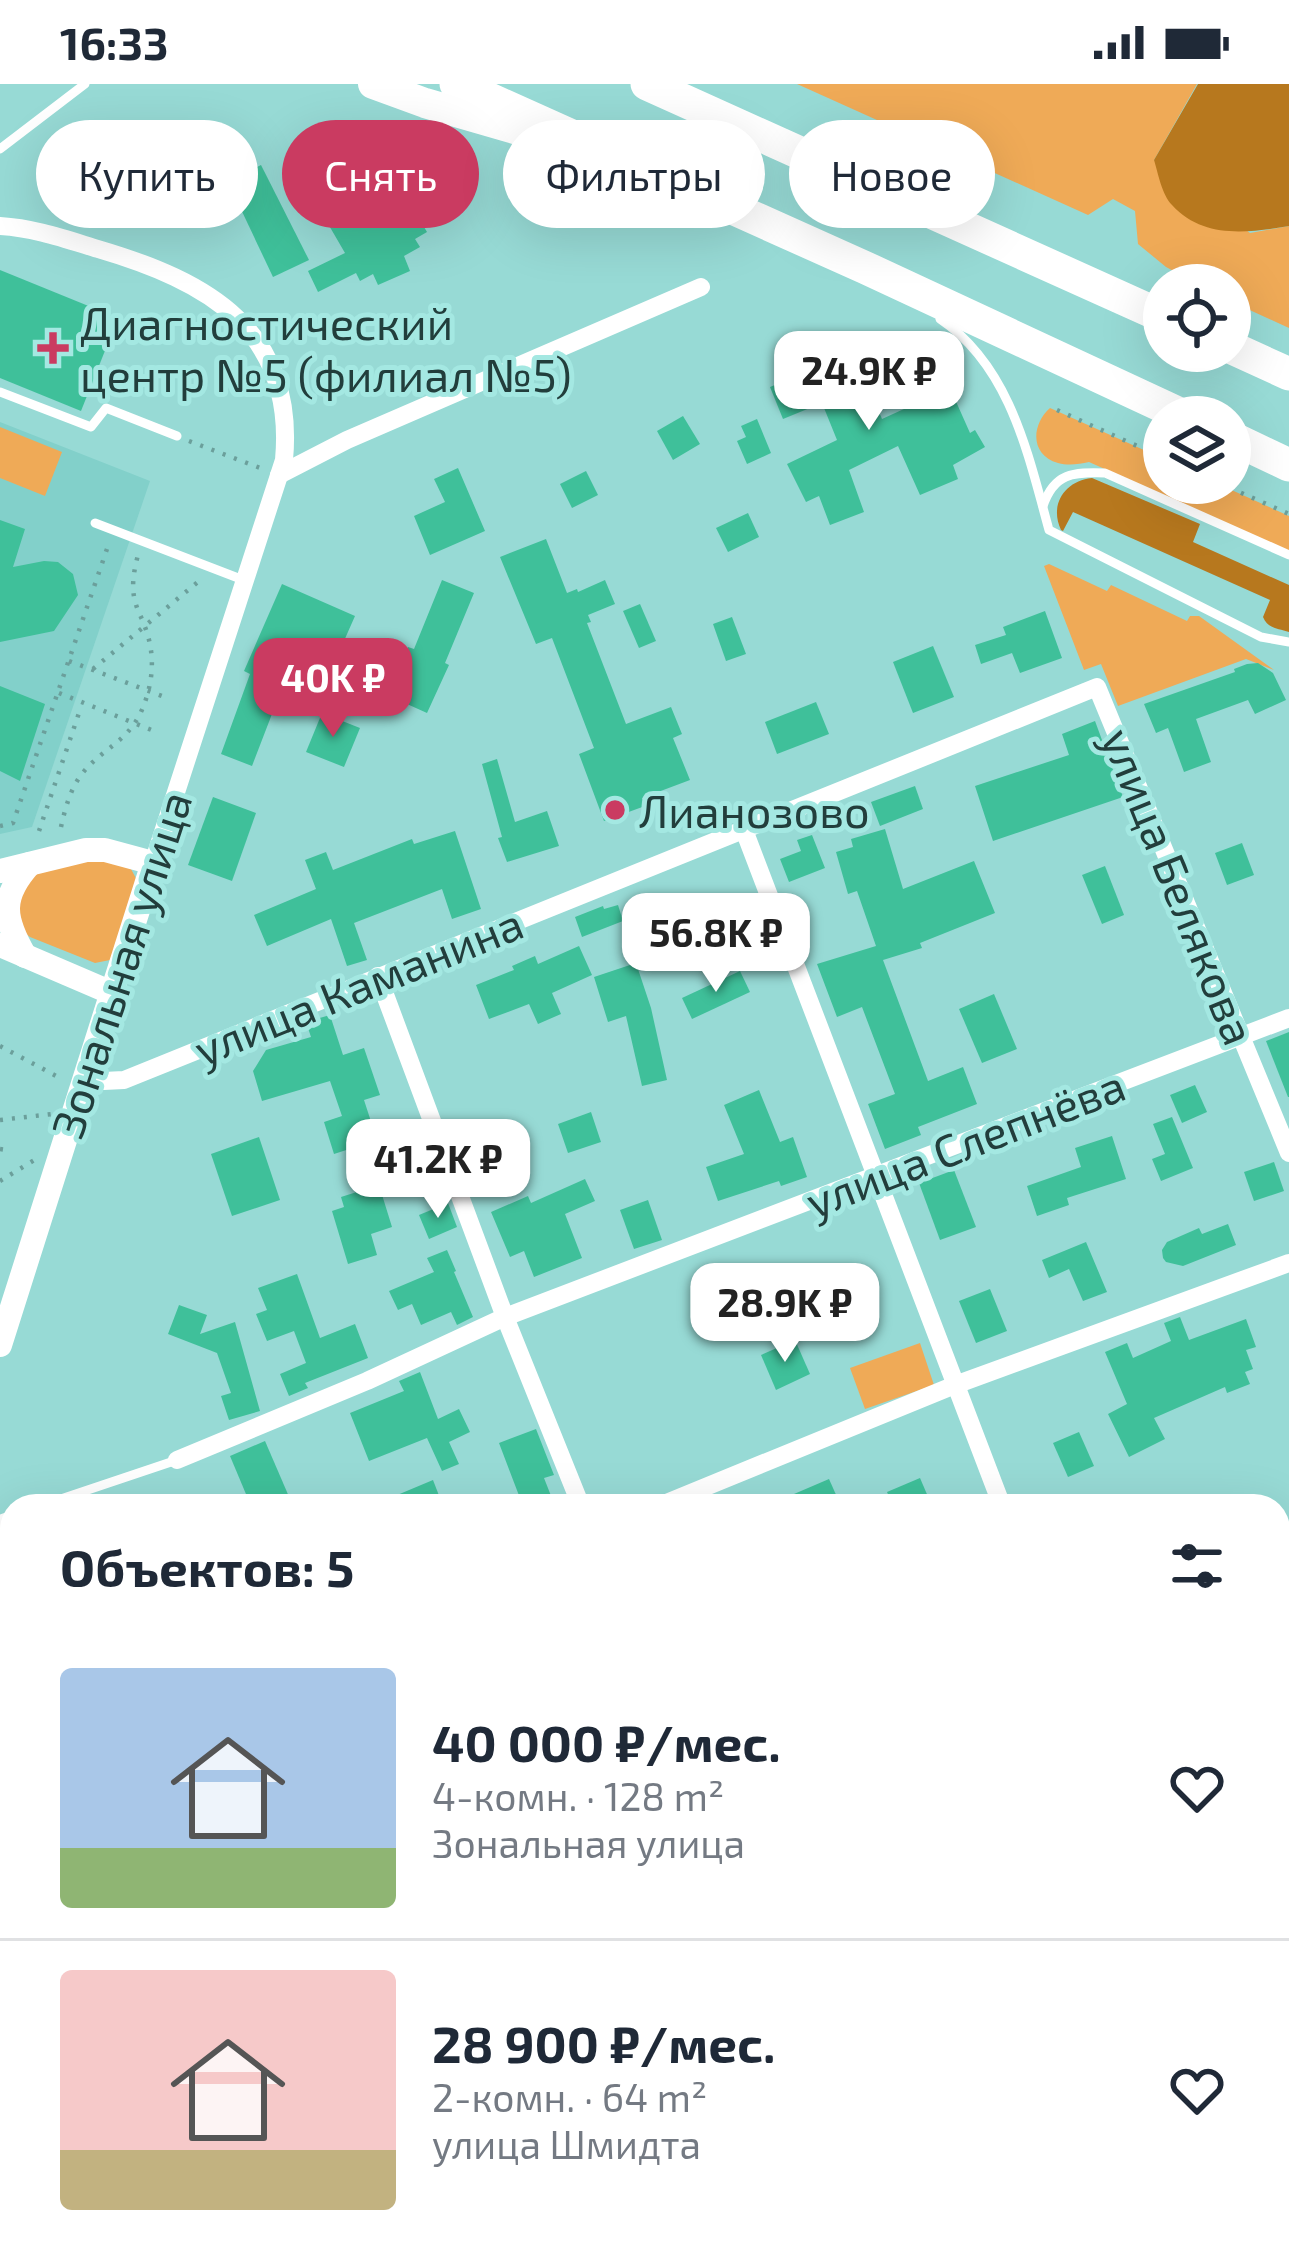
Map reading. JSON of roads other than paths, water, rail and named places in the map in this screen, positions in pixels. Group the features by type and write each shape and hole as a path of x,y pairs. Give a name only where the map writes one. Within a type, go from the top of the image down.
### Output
{"highway":[{"path":"456,84 536,120"},
{"path":"647,84 1143,308"},
{"path":"765,223 1143,397"},
{"path":"1251,357 1289,374"},
{"path":"1251,447 1289,465"}],"main road":[{"path":"373,84 503,126"}],"street":[{"name":"Зональная улица","path":"0,226 26,228 145,263 194,285 232,312 258,340 276,376 285,420 284,460 112,993 74,1081 0,1345"},
{"path":"279,475 347,440 701,287"},
{"name":"улица Каманина","path":"74,1081 124,1080 1097,687"},
{"name":"улица Белякова","path":"1097,687 1289,1153"},
{"path":"744,830 997,1494"},
{"path":"0,871 86,850 105,850 153,863"},
{"path":"25,956 8,926 6,900 14,880 30,864"},
{"path":"0,945 112,993"},
{"path":"378,976 576,1494"},
{"name":"улица Слепнёва","path":"177,1460 505,1317 1289,1018"},
{"path":"688,1494 955,1385 1289,1263"}],"lane":[{"path":"0,149 85,84"},
{"path":"866,268 958,331 979,352 1002,389 1027,452 1049,530 1261,637 1289,642"},
{"path":"0,392 91,427 106,408 177,436"},
{"path":"1043,506 1049,488 1074,472 1105,472 1289,555"},
{"path":"94,523 246,581"},
{"path":"76,1494 177,1460"}],"place":[{"name":"Диагностический центр №5 (филиал №5)","path":"53,348"},
{"name":"Лианозово","path":"615,810"}]}
